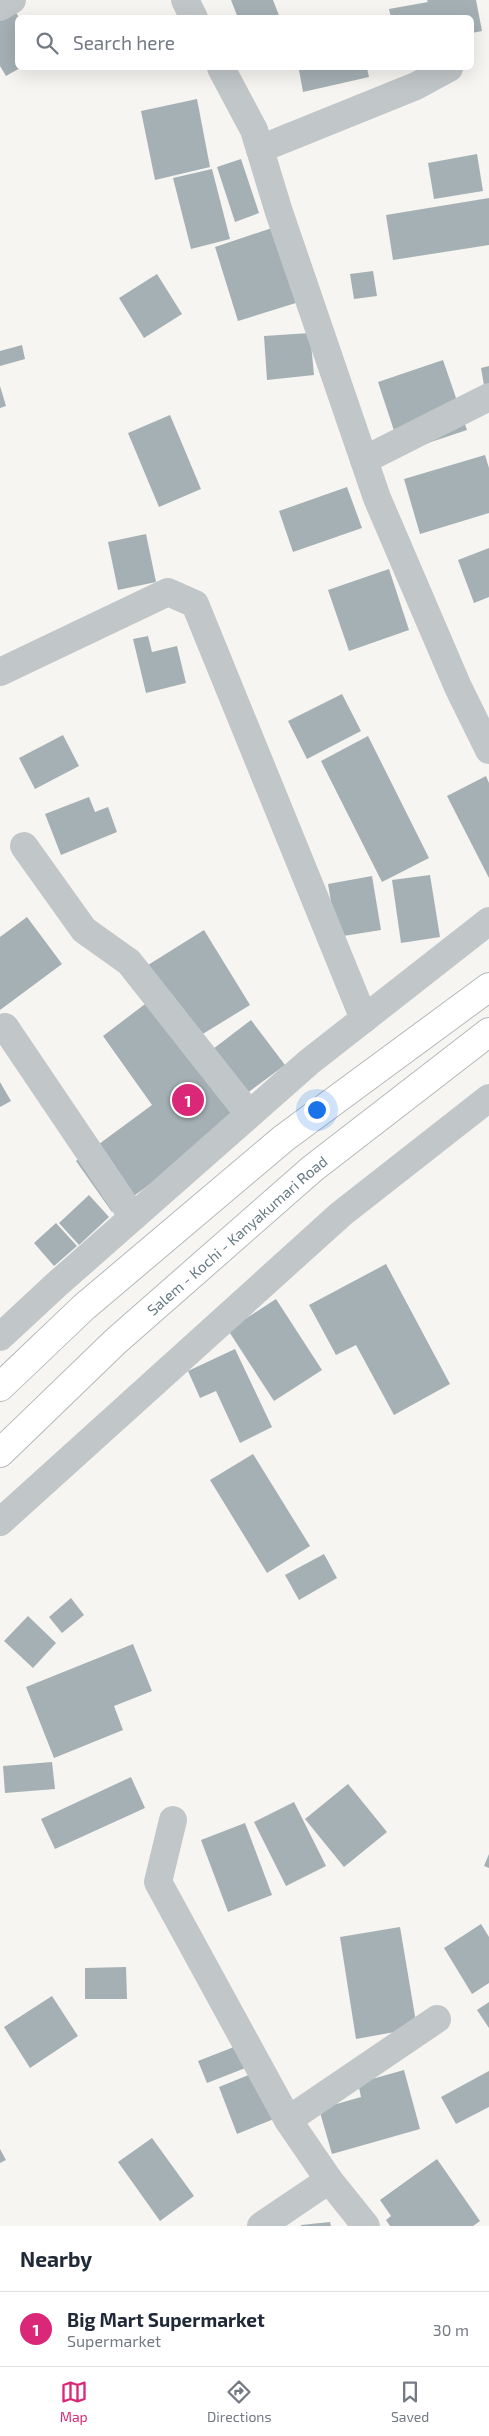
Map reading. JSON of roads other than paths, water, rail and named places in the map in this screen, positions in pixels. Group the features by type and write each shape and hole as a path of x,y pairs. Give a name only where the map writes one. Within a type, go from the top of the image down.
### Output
{"highway":[{"path":"0,1387 84,1307 284,1138 489,987"},
{"name":"Salem - Kochi - Kanyakumari Road","path":"0,1453 116,1341 312,1169 489,1032"}],"street":[{"path":"0,7 12,0"},
{"path":"185,0 192,15"},
{"path":"222,70 254,130 279,212 377,498 458,686 489,750"},
{"path":"260,149 416,86 445,70"},
{"path":"364,460 489,397"},
{"path":"0,672 168,592 195,604 364,1019"},
{"path":"24,846 84,930 129,962 250,1114"},
{"path":"0,1337 309,1062 489,921"},
{"path":"5,1027 133,1217"},
{"path":"0,1522 341,1214 489,1098"},
{"path":"173,1820 158,1882 288,2120 329,2180 366,2226"},
{"path":"288,2120 437,2020"},
{"path":"261,2226 329,2180"}],"place":[{"name":"Big Mart Supermarket","path":"188,1100"}]}
